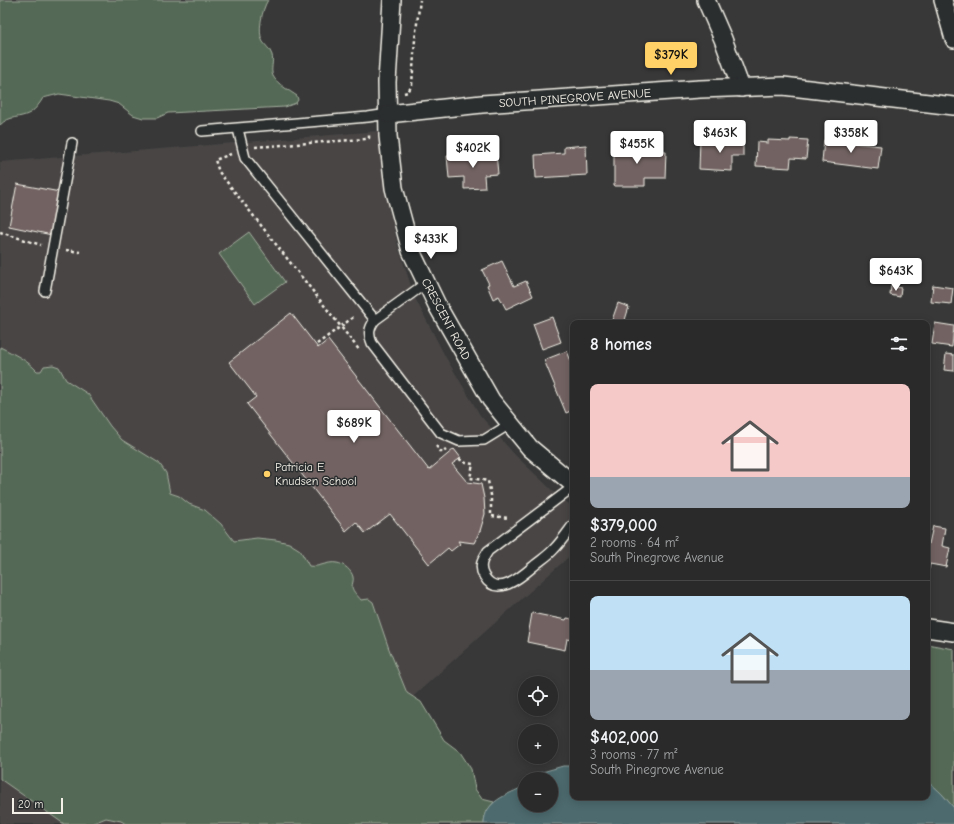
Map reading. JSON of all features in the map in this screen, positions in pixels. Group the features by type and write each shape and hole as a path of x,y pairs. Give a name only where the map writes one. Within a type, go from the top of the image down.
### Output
{"street":[{"name":"CRESCENT ROAD","path":"392,0 387,95 388,136 394,188 411,251 438,307 491,400 530,448 570,481"},
{"path":"706,0 742,88"},
{"path":"943,0 954,39"},
{"name":"SOUTH PINEGROVE AVENUE","path":"388,114 490,104 700,89 783,86 954,106"},
{"path":"930,628 954,632"}],"lane":[{"path":"202,132 388,114"},
{"path":"238,129 245,158 375,320"},
{"path":"45,291 72,143"},
{"path":"426,283 375,320 369,328 369,337 372,343 441,433 459,441 484,440 510,424"},
{"path":"570,489 488,551 481,561 482,573 487,582 496,586 505,585 517,580 554,550 570,529"}],"path":[{"path":"387,95 408,92 412,85 415,39 420,0"},
{"path":"364,357 219,172 215,160 256,146 369,138 368,117"},
{"path":"317,344 354,317 367,311"},
{"path":"432,441 442,453 449,448"},
{"path":"459,459 466,463 473,464 470,478 488,481 491,495 491,516 512,518 520,527"}],"shaded area":[{"name":"Patricia E Knudsen School","path":"379,131 385,191 398,246 415,298 445,356 480,415 515,455 555,493 570,505 570,556 271,824 0,824 0,162"}],"green space":[{"path":"0,0 268,0 261,21 261,38 272,55 273,76 281,85 297,96 298,100 296,103 285,107 168,113 157,118 143,118 133,115 119,104 109,101 59,94 43,98 36,108 30,113 11,118 0,125"},
{"path":"249,232 285,282 255,304 219,254"},
{"path":"0,347 25,360 37,371 41,371 44,366 53,365 59,367 66,380 88,394 110,426 122,440 159,463 166,473 170,493 179,496 189,504 205,510 221,524 234,541 257,538 289,543 300,550 309,566 333,563 340,564 347,568 353,577 352,587 354,592 361,600 369,599 373,602 389,649 407,693 421,702 444,740 460,752 471,769 475,789 482,799 494,802 485,813 484,824 126,824 121,821 106,818 91,824 64,824 0,779"},
{"path":"930,645 954,649 954,808 930,783"}],"water":[{"path":"563,766 570,766 570,800 930,800 930,783 954,808 954,824 484,824 485,816 492,804 518,789 518,812 558,812 558,772 542,772"}],"building":[{"path":"718,138 743,139 743,156 732,156 732,171 699,169 700,140 718,141"},
{"path":"790,139 808,140 806,159 791,158 790,168 756,166 757,142 768,143 768,140 790,141"},
{"path":"824,140 881,146 878,169 822,162"},
{"path":"614,142 637,142 637,151 666,152 665,178 645,178 645,186 614,186"},
{"path":"586,145 587,175 536,178 535,155 564,153 564,147"},
{"path":"496,153 498,174 484,175 485,188 464,189 464,177 449,178 447,156"},
{"path":"17,184 60,192 52,235 9,226"},
{"path":"502,261 514,286 526,281 533,296 506,309 499,296 493,299 487,285 489,284 482,270"},
{"path":"933,285 953,288 951,304 931,302"},
{"path":"891,286 901,288 900,297 890,295"},
{"path":"618,303 629,307 625,320 612,320"},
{"path":"291,313 318,348 328,340 429,470 454,449 461,458 452,464 467,482 481,484 484,498 485,514 480,531 474,543 458,541 460,544 451,551 448,548 429,564 390,514 365,533 356,522 346,531 247,404 256,397 229,362"},
{"path":"552,317 561,342 542,349 533,324"},
{"path":"935,323 954,326 952,347 932,344"},
{"path":"567,351 570,358 570,411 566,413 544,360"},
{"path":"946,354 954,355 954,371 944,370"},
{"path":"933,526 945,528 942,546 950,548 946,567 930,564 930,540"},
{"path":"532,613 566,620 567,618 570,618 570,640 567,639 565,650 527,642"}],"place":[{"name":"Patricia E Knudsen School","path":"267,474"}]}
